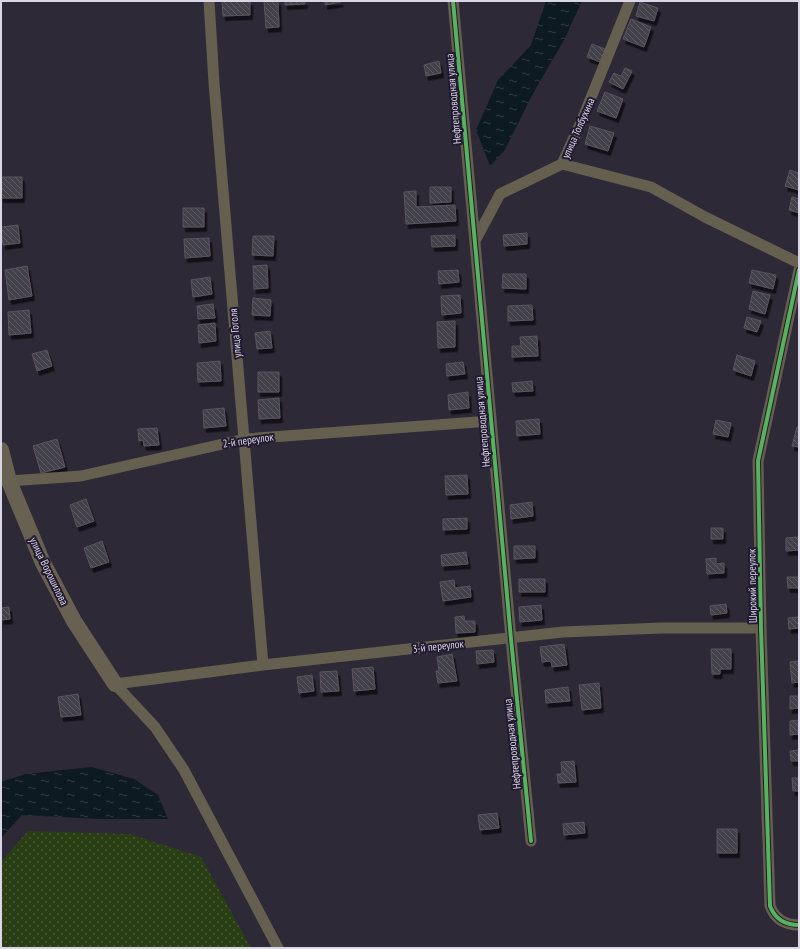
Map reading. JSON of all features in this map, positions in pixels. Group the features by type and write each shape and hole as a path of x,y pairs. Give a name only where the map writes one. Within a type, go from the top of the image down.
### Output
{"street":[{"name":"улица Гоголя","path":"209,1 214,83 263,665"},
{"name":"Нефтепроводная улица","path":"453,1 511,639 532,841"},
{"name":"улица Толбухина","path":"475,241 500,194 562,164 582,120 630,1"},
{"path":"562,164 651,187 705,217 799,263"},
{"name":"Широкий переулок","path":"799,270 758,461 761,628 770,906 777,918 790,925 799,925"},
{"name":"2-й переулок","path":"9,481 81,476 245,438 491,421"},
{"name":"улица Ворошилова","path":"1,453 9,481 43,563 74,621 115,684"},
{"name":"3-й переулок","path":"115,684 263,665 511,639 563,632 646,628 761,628"},
{"path":"115,684 155,727 184,770 278,948"}],"green space":[{"path":"28,831 129,834 201,857 251,948 1,948 1,862"}],"water":[{"path":"546,1 582,1 564,40 531,97 505,150 490,166 476,130 498,80 531,45"},
{"path":"92,767 134,779 158,795 168,819 99,819 22,815 1,838 1,782 25,774"}],"building":[{"path":"222,1 250,1 250,15 223,16"},
{"path":"264,1 278,1 279,27 266,28"},
{"path":"285,1 305,1 305,4 285,5"},
{"path":"325,1 341,1 341,2 325,5"},
{"path":"640,2 658,8 654,21 636,16"},
{"path":"631,19 651,27 644,47 623,39"},
{"path":"592,44 605,49 600,62 587,57"},
{"path":"439,61 441,73 426,76 424,65"},
{"path":"625,68 632,71 623,89 609,82 614,73 621,76"},
{"path":"605,92 623,99 616,118 597,111"},
{"path":"590,126 614,133 608,151 585,144"},
{"path":"790,170 799,173 799,190 785,186"},
{"path":"1,177 22,177 22,198 1,198"},
{"path":"430,187 451,187 451,202 430,203"},
{"path":"416,191 416,207 455,205 456,221 406,224 404,192"},
{"path":"792,197 799,199 799,213 789,210"},
{"path":"183,208 204,208 204,227 183,227"},
{"path":"18,225 20,243 3,245 1,227"},
{"path":"527,233 527,244 504,246 503,235"},
{"path":"455,235 455,246 432,247 431,236"},
{"path":"253,236 274,236 273,256 252,255"},
{"path":"209,238 210,256 185,258 184,239"},
{"path":"267,265 268,288 254,289 253,266"},
{"path":"27,266 32,296 9,300 5,270"},
{"path":"458,270 459,282 439,284 438,271"},
{"path":"752,270 776,275 773,289 749,283"},
{"path":"503,274 526,274 526,289 502,288"},
{"path":"210,277 212,294 193,297 191,280"},
{"path":"753,291 770,295 765,314 749,309"},
{"path":"460,295 461,313 442,315 441,296"},
{"path":"253,298 271,300 270,316 252,315"},
{"path":"213,304 215,318 198,319 197,306"},
{"path":"532,305 533,320 508,321 508,306"},
{"path":"29,310 31,333 9,335 8,312"},
{"path":"747,317 761,321 757,332 744,328"},
{"path":"455,321 455,347 438,348 437,322"},
{"path":"215,323 216,341 199,343 198,325"},
{"path":"270,331 272,348 257,349 255,333"},
{"path":"537,336 538,356 512,357 512,346 521,346 520,337"},
{"path":"47,350 52,366 37,371 32,354"},
{"path":"737,355 755,361 751,376 733,370"},
{"path":"220,361 221,381 198,382 197,363"},
{"path":"463,362 465,374 447,376 446,364"},
{"path":"258,372 279,372 279,392 258,392"},
{"path":"532,381 533,391 513,392 512,383"},
{"path":"468,392 469,408 449,410 448,395"},
{"path":"279,398 280,418 259,419 258,400"},
{"path":"224,408 226,426 204,428 203,410"},
{"path":"539,419 540,434 517,436 516,421"},
{"path":"716,420 731,423 728,437 713,434"},
{"path":"797,427 799,427 799,447 792,446"},
{"path":"157,428 159,445 144,446 143,440 139,441 138,429"},
{"path":"57,439 65,467 41,473 33,446"},
{"path":"467,475 468,494 446,495 445,476"},
{"path":"86,499 94,521 77,527 70,505"},
{"path":"532,502 533,516 511,519 510,505"},
{"path":"467,518 467,529 443,530 443,519"},
{"path":"711,528 723,528 723,539 711,539"},
{"path":"799,537 799,550 786,551 786,538"},
{"path":"102,541 109,562 91,568 84,548"},
{"path":"514,546 535,546 535,558 514,559"},
{"path":"466,552 468,564 442,566 441,555"},
{"path":"716,558 716,564 724,563 724,573 707,574 706,559"},
{"path":"787,577 799,577 799,588 788,588"},
{"path":"519,579 545,579 545,592 519,592"},
{"path":"454,580 455,588 470,586 471,597 443,601 440,582"},
{"path":"726,604 727,613 711,615 710,606"},
{"path":"541,605 542,620 520,622 519,607"},
{"path":"9,607 10,619 1,620 1,608"},
{"path":"464,616 465,621 475,621 475,632 456,633 455,617"},
{"path":"799,617 799,628 789,629 788,618"},
{"path":"564,644 567,665 552,667 551,661 542,662 540,647"},
{"path":"711,649 731,649 731,669 720,669 720,674 712,674"},
{"path":"493,650 494,662 477,664 476,651"},
{"path":"452,654 457,681 438,683 436,671 439,671 437,657"},
{"path":"799,661 799,682 792,683 790,662"},
{"path":"373,667 375,689 354,691 352,669"},
{"path":"337,671 339,691 321,692 320,672"},
{"path":"312,675 314,691 299,693 297,677"},
{"path":"599,683 601,708 582,710 579,685"},
{"path":"568,687 570,701 546,703 545,690"},
{"path":"78,694 81,715 61,717 58,697"},
{"path":"790,696 799,696 799,708 790,709"},
{"path":"799,720 799,734 790,735 790,721"},
{"path":"799,750 799,761 791,761 790,751"},
{"path":"574,761 576,782 558,783 557,774 562,774 561,762"},
{"path":"792,778 799,778 799,791 793,791"},
{"path":"497,813 499,828 480,830 478,815"},
{"path":"584,822 585,833 564,835 563,824"},
{"path":"717,829 737,829 737,853 717,853"}],"cycle path":[{"path":"453,1 511,639 531,841"},
{"path":"799,270 758,461 761,628 770,906 772,911 781,920 789,924 799,925"}]}
